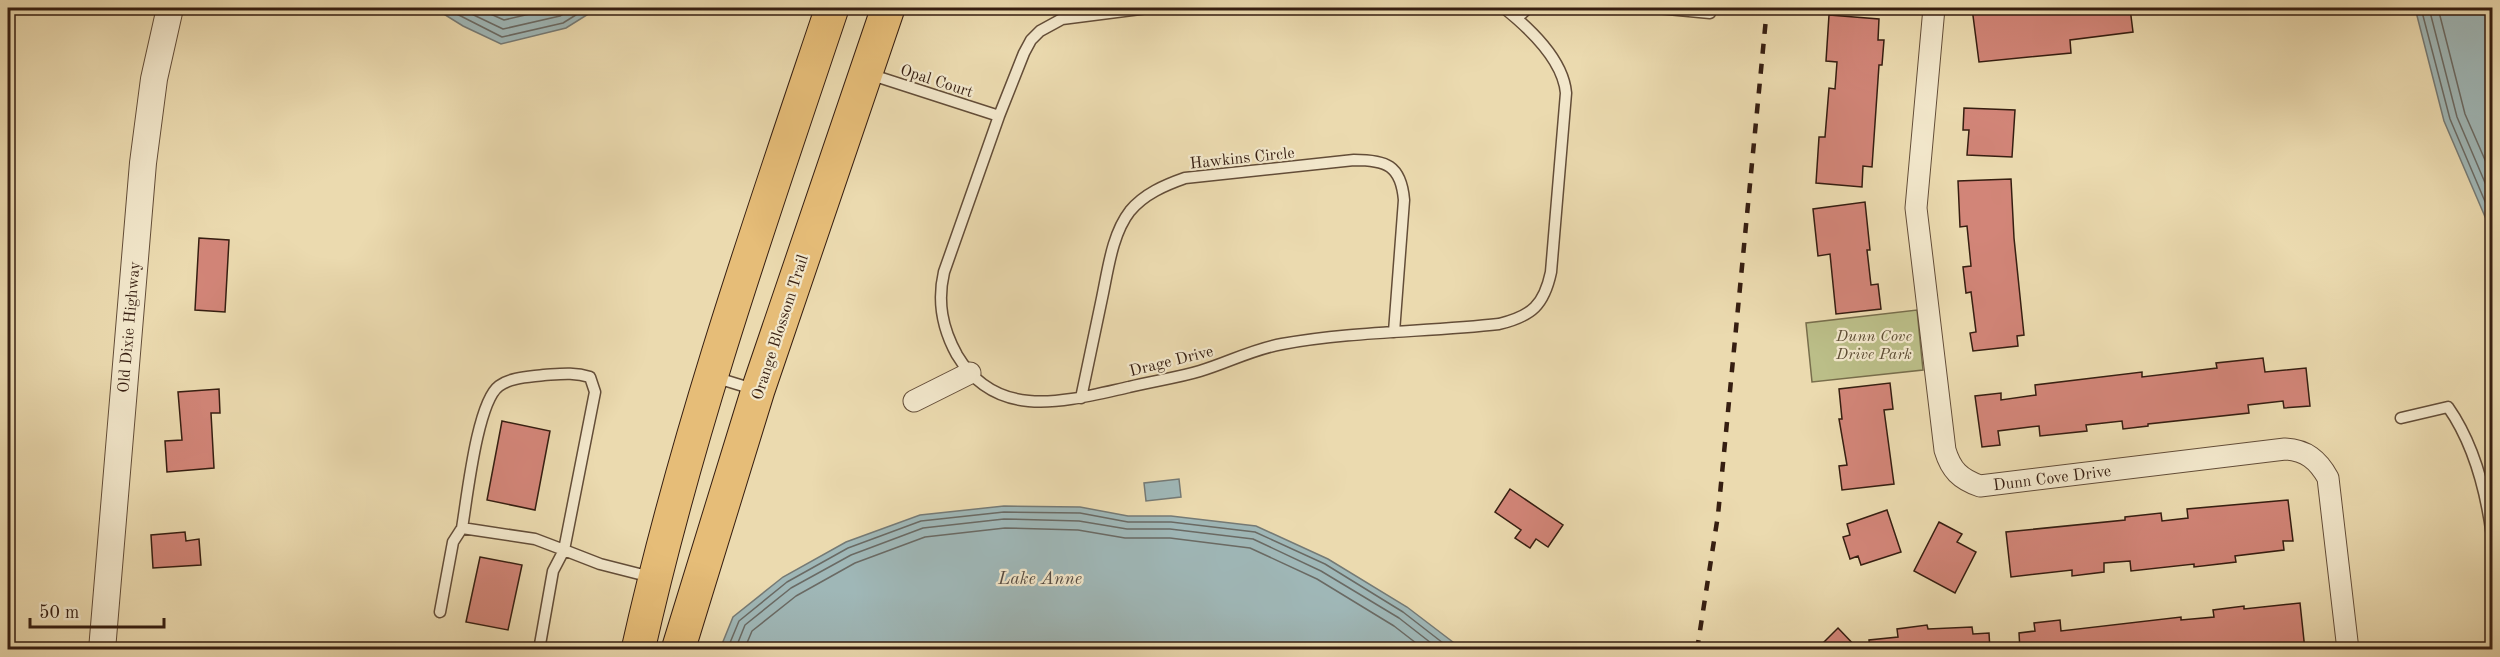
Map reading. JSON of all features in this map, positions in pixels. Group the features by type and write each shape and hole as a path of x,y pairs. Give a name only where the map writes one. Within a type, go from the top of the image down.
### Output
{"main road":[{"path":"638,650 654,578 710,376 832,8"},
{"name":"Orange Blossom Trail","path":"678,650 758,390 888,8"}],"street":[{"name":"Old Dixie Highway","path":"102,650 143,163 154,79 170,8"},
{"name":"Dunn Cove Drive","path":"1934,8 1916,208 1945,450 1949,463 1957,474 1980,486 2285,448 2298,449 2321,465 2328,478 2348,650"},
{"path":"914,401 970,373"}],"lane":[{"name":"Drage Drive","path":"1148,8 1062,19 1040,31 1024,53 999,116 944,272 940,287 940,307 946,333 970,373 990,390 1006,397 1025,402 1081,398 1199,372 1276,345 1394,332 1476,327 1513,321 1531,311 1547,293 1551,272 1565,85 1550,54 1517,18 1504,8"},
{"path":"1517,18 1528,8"},
{"path":"1657,8 1710,13"},
{"name":"Opal Court","path":"866,73 999,116"},
{"name":"Hawkins Circle","path":"1081,398 1111,258 1121,228 1130,211 1141,201 1167,184 1185,178 1354,160 1375,161 1393,168 1400,180 1404,200 1394,332"},
{"path":"440,612 453,542 462,528 479,425 495,389 513,380 577,373 590,377 595,392 564,550 553,571 539,650"},
{"path":"710,376 758,390"},
{"path":"2401,418 2448,407 2463,428 2479,473 2493,536"},
{"path":"462,528 535,538 600,564 654,578"}],"green space":[{"name":"Dunn Cove Drive Park","path":"1917,310 1923,370 1812,382 1806,323"}],"water":[{"path":"434,8 598,8 566,28 501,44 463,26"},
{"path":"2415,8 2492,8 2492,233 2444,121"},
{"path":"1179,479 1181,497 1146,501 1144,483"},
{"name":"Lake Anne","path":"1004,506 1080,507 1128,516 1171,516 1256,526 1328,559 1407,607 1462,649 720,649 733,617 783,577 846,542 920,515"}],"building":[{"path":"1972,8 2130,8 2133,32 2070,40 2071,53 1979,62"},
{"path":"1829,15 1879,19 1878,40 1884,40 1882,65 1879,65 1872,167 1863,166 1862,187 1816,183 1819,137 1825,137 1829,88 1835,89 1837,62 1826,61"},
{"path":"1964,108 2015,110 2012,157 1967,155 1969,130 1963,130"},
{"path":"2011,179 2014,238 2024,335 2017,336 2018,346 1973,351 1970,333 1976,332 1971,292 1966,293 1963,267 1971,266 1967,226 1960,227 1958,181"},
{"path":"1865,202 1871,285 1878,284 1881,309 1836,314 1830,254 1818,256 1813,209"},
{"path":"199,238 229,240 225,312 195,310"},
{"path":"2263,358 2265,372 2306,368 2310,406 2284,408 2283,401 2248,405 2249,413 2148,424 2148,426 2123,429 2122,421 2086,425 2087,431 2040,436 2039,426 1998,431 2000,445 1982,447 1975,396 2001,393 2001,400 2036,395 2035,385 2142,372 2142,377 2217,368 2216,363"},
{"path":"1890,383 1893,409 1884,410 1894,484 1842,490 1839,466 1847,465 1839,419 1842,419 1839,389"},
{"path":"219,389 220,413 211,413 214,468 167,472 165,441 182,440 178,392"},
{"path":"502,421 550,431 535,510 487,500"},
{"path":"1510,489 1563,525 1548,547 1536,539 1530,548 1515,538 1521,530 1495,512"},
{"path":"2288,500 2293,541 2283,541 2284,550 2235,556 2236,562 2194,567 2194,564 2131,571 2130,561 2104,563 2104,572 2072,576 2072,570 2011,577 2006,532 2125,520 2125,517 2161,513 2162,521 2188,518 2187,509"},
{"path":"1887,510 1901,552 1861,565 1858,556 1850,559 1843,537 1850,535 1847,524"},
{"path":"1939,522 1962,534 1957,542 1976,552 1955,593 1914,571"},
{"path":"185,532 186,541 199,539 201,565 153,568 151,535"},
{"path":"480,557 522,565 508,630 466,622"},
{"path":"2300,603 2305,650 2020,650 2019,633 2035,631 2034,623 2060,620 2061,631 2181,617 2181,620 2214,617 2213,610"},
{"path":"1927,625 1928,629 1972,627 1973,634 1989,633 1990,650 1870,650 1869,640 1898,637 1897,629"},
{"path":"1838,628 1859,650 1816,650"}],"railway":[{"path":"1697,650 1718,515 1767,8"}]}
